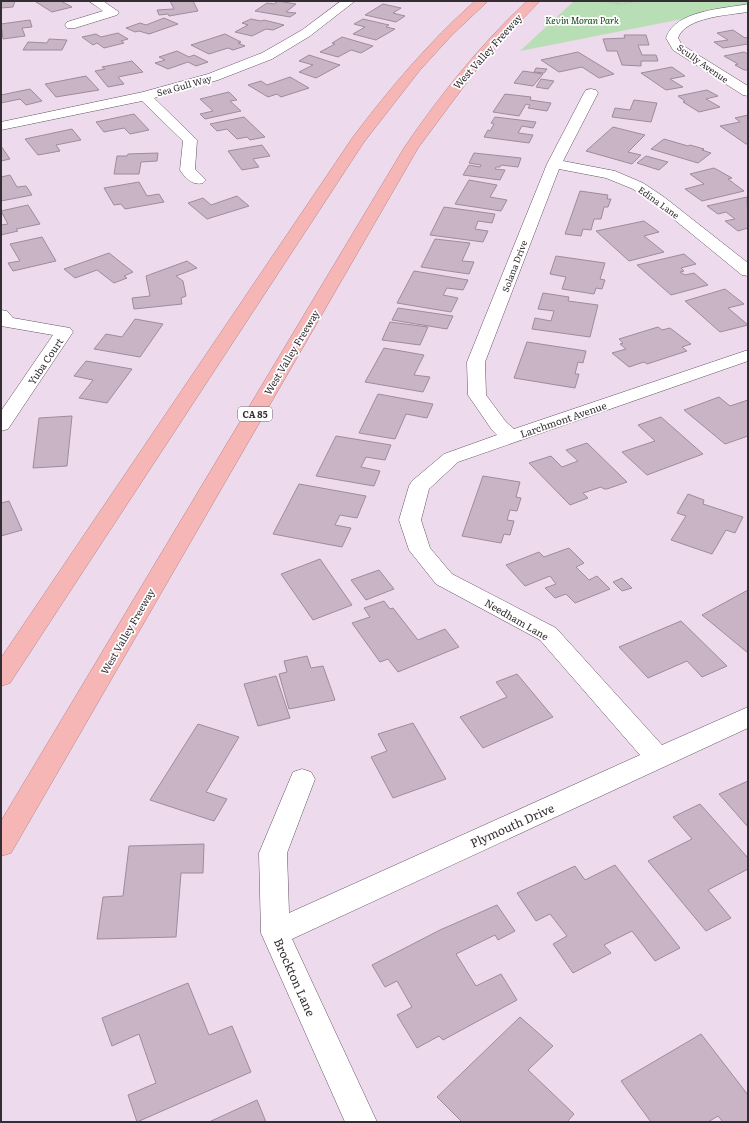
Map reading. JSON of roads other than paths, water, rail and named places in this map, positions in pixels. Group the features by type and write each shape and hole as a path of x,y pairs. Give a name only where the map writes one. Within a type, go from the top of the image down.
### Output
{"highway":[{"path":"1,677 358,140 393,92 427,53 464,16 482,1"},
{"name":"West Valley Freeway","path":"1,845 411,148 458,81 507,27 534,1"}],"street":[{"path":"71,25 113,12 95,1"},
{"name":"Sea Gull Way","path":"1,126 145,96 213,77 268,56 306,33 350,1"},
{"name":"Scully Avenue","path":"748,8 706,16 687,22 675,30 672,38 677,47 748,92"},
{"name":"Solana Drive","path":"511,437 499,426 477,395 476,362 554,164 591,93"},
{"path":"145,96 190,140 186,170 198,180"},
{"name":"Edina Lane","path":"554,164 610,174 638,186 659,200 748,271"},
{"name":"Yuba Court","path":"1,315 8,322 64,332 1,426"},
{"name":"Larchmont Avenue","path":"410,520 419,486 451,458 748,355"},
{"name":"Needham Lane","path":"410,520 420,550 444,579 548,634 658,758"},
{"name":"Plymouth Drive","path":"276,933 748,717"},
{"name":"Brockton Lane","path":"302,779 274,853 276,933 361,1122"}],"park label":[{"name":"Kevin Moran Park","path":"582,20"}]}
